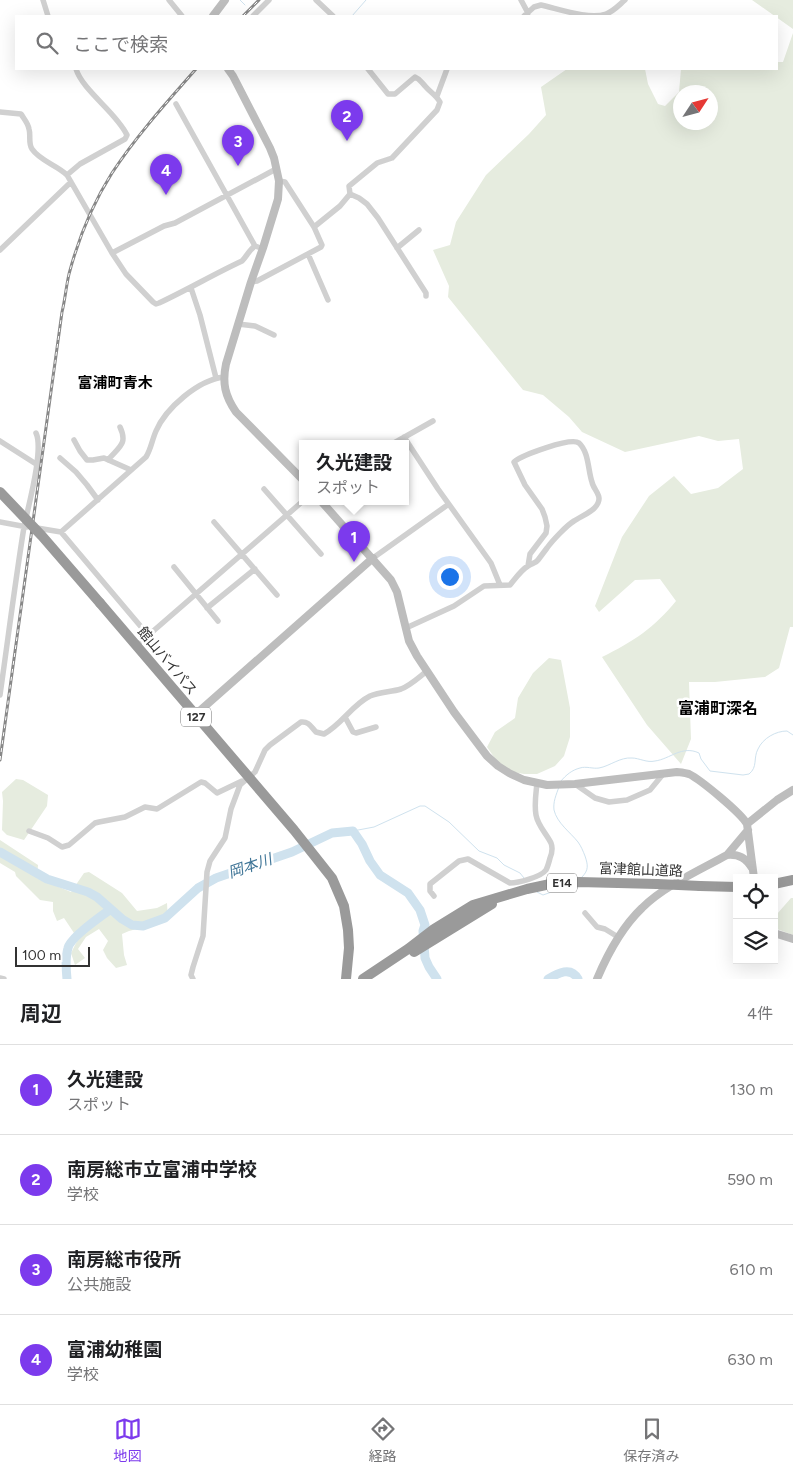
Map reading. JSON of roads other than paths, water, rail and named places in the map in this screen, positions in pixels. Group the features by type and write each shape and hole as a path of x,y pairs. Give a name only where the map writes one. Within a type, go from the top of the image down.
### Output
{"highway":[{"name":"館山バイパス","path":"0,492 42,536 100,603 195,715 246,779 312,851 332,878 344,906 348,930 350,948 346,979"},
{"path":"778,883 793,880"},
{"name":"富津館山道路","path":"409,952 436,932 478,912 515,888 579,882 733,887"},
{"name":"館山バイパス","path":"339,979 343,966 348,930"},
{"path":"363,979 409,952"},
{"path":"373,979 409,952"}],"street":[{"path":"43,0 48,15"},
{"path":"169,0 181,15"},
{"path":"214,15 225,0"},
{"path":"254,15 269,0"},
{"path":"316,0 332,15"},
{"path":"521,0 526,15 541,5 585,15"},
{"path":"604,15 615,10 625,0"},
{"path":"67,175 80,164 125,138 127,135 108,109 81,80 76,70"},
{"path":"220,378 238,324 259,247 278,199 279,181 270,148 229,70"},
{"path":"314,227 340,206 350,194 349,186 377,163 392,158 437,110 440,102 437,96 419,78 415,77 396,94 388,94 369,70"},
{"path":"437,96 447,70"},
{"path":"176,104 227,195 259,247"},
{"path":"0,112 21,114 29,126 32,148 41,158 60,168 67,175 112,254 136,285 156,304 191,288 208,276 246,258 250,250 259,247"},
{"path":"112,254 276,169"},
{"path":"250,282 257,281 322,245 314,227 290,188 285,182 279,181"},
{"path":"0,250 70,182"},
{"path":"350,194 368,204 426,293 426,296"},
{"path":"397,248 420,230"},
{"path":"308,254 328,300"},
{"path":"191,288 229,402 236,412 299,476"},
{"path":"238,324 255,326 274,335"},
{"path":"61,532 146,457 160,424 185,395 204,383 220,378"},
{"path":"399,440 433,421"},
{"path":"108,460 124,440 120,427"},
{"path":"0,695 24,526 36,464 39,442 36,433"},
{"path":"74,440 87,460 104,458 131,470"},
{"path":"0,441 36,464"},
{"path":"406,628 454,606 484,586 510,585 528,566 538,561 547,547 571,522 593,509 599,501 599,497 592,484 588,460 580,444 575,442 556,445 524,456 514,462 524,485 542,509 547,526 546,534 530,554 528,566"},
{"path":"409,445 491,563 500,585"},
{"path":"60,458 87,484 98,500"},
{"path":"264,489 321,554"},
{"path":"136,646 299,504"},
{"path":"325,505 391,580 397,592 409,641 454,712 487,756 498,766 524,780 546,785 575,784 677,772 691,775 720,797 744,819 748,827 754,874"},
{"path":"195,715 373,558 446,506"},
{"path":"0,522 61,532 148,635"},
{"path":"214,522 277,595"},
{"path":"174,567 218,621"},
{"path":"207,608 255,569"},
{"path":"194,979 192,975 193,967 203,936 205,892 210,861 225,838 231,809 240,785 255,772 266,750 301,722 310,724 316,732 324,734 370,696 408,686 427,671"},
{"path":"345,717 353,732 376,728"},
{"path":"575,784 595,798 609,802 627,800 650,790 664,773"},
{"path":"28,831 48,838 62,847 69,845 95,824 125,817 145,807 157,809 201,782 217,793 246,779"},
{"path":"434,896 430,891 430,884 459,861 468,859 510,882 515,888 529,878 542,874 546,870 552,847 539,825 536,814 537,784"},
{"path":"597,979 618,937 635,914 648,902 690,875 727,855 748,827 776,800 793,790"},
{"path":"727,855 741,856 748,861 754,874"},
{"path":"585,913 597,926 618,937"},
{"path":"778,934 793,939"},
{"path":"0,978 4,979"}],"waterway":[{"path":"240,0 245,5"},
{"path":"353,15 366,0"},
{"path":"561,781 569,773 580,768 599,768 628,758 655,761 682,751 699,753 710,771 749,774 754,768 758,749 766,738 783,731 793,735"},
{"path":"559,787 554,801 554,810 558,819 578,842 583,852 587,867 582,877"},
{"path":"353,831 374,827 420,806 425,806 449,822 479,851 497,858 504,865 520,873 524,878"},
{"name":"岡本川","path":"0,852 47,879 88,892 97,897 122,919 132,925 143,926 165,918 198,888 216,878 292,852 332,833 353,831 380,875 408,893 420,910 425,925 423,931 425,958 437,979"},
{"path":"537,892 543,895 563,888"},
{"path":"67,979 66,960 70,944 86,927 111,909"},
{"name":"岡本川","path":"548,979 564,972 572,973 578,979"}],"railway":[{"path":"244,15 259,0"},
{"path":"0,760 62,312 69,274 87,222 112,173 142,132 195,70"}],"place":[{"name":"南房総市立富浦中学校","path":"347,141"},
{"name":"南房総市役所","path":"238,166"},
{"name":"富浦幼稚園","path":"166,195"},
{"name":"久光建設","path":"354,562"}],"district":[{"name":"富浦町青木","path":"115,383"},
{"name":"富浦町深名","path":"718,708"}]}
